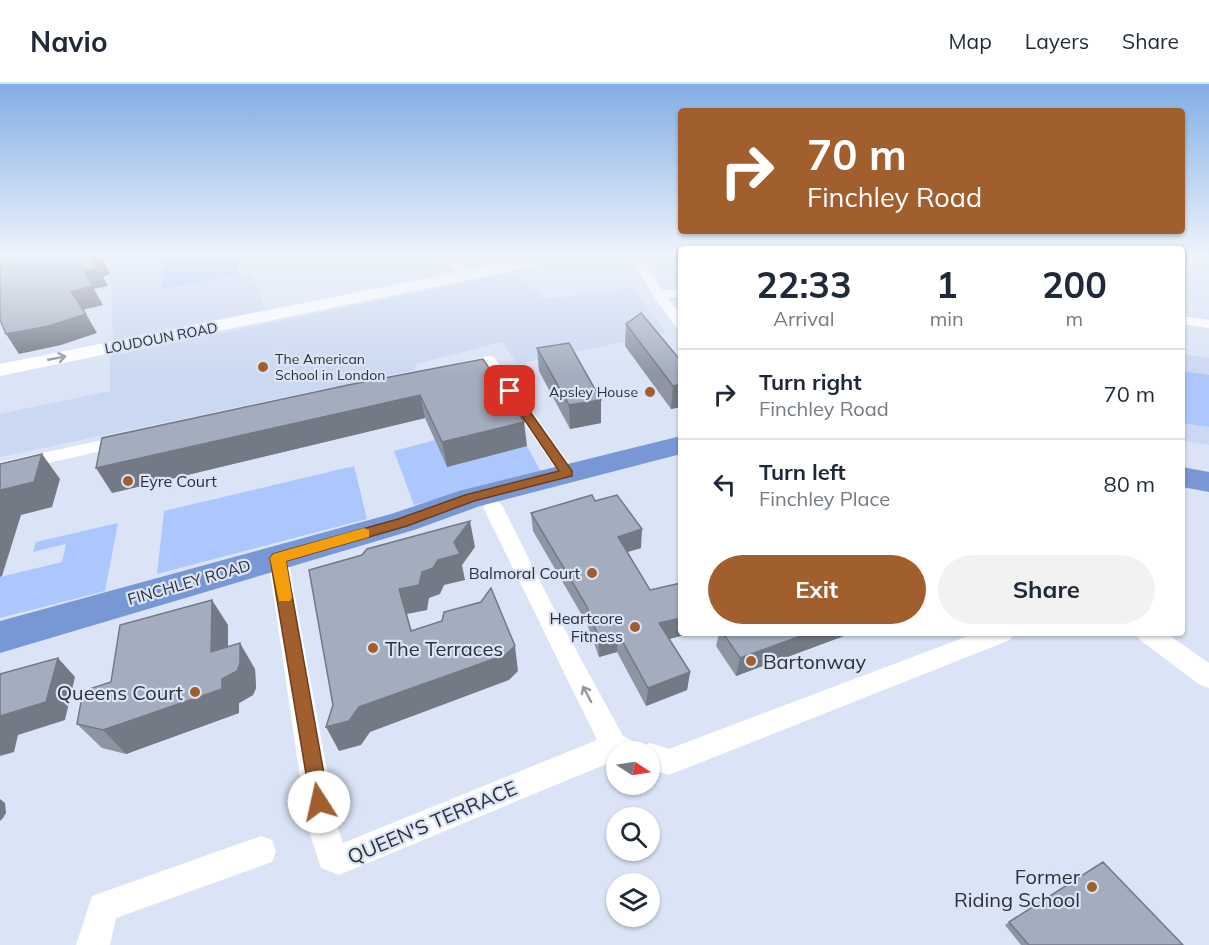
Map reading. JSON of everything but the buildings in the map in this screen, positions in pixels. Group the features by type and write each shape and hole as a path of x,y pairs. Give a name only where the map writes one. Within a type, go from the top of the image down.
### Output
{"highway":[{"name":"FINCHLEY ROAD","path":"0,637 278,558 447,508 470,498 678,446"},
{"path":"1185,457 1209,461"},
{"name":"FINCHLEY ROAD","path":"447,508 475,511 601,477 678,463"},
{"path":"1185,478 1209,482"}],"street":[{"name":"LOUDOUN ROAD","path":"0,370 377,294"},
{"path":"658,294 678,320"},
{"path":"1185,320 1209,324"},
{"path":"442,370 489,360 567,473"},
{"path":"0,468 140,437"},
{"name":"QUEEN'S TERRACE","path":"493,507 548,620 618,741"},
{"name":"QUEEN'S TERRACE","path":"278,558 322,825 332,857 339,860 606,756"},
{"path":"660,759 669,762 994,636"},
{"path":"1152,636 1209,677"},
{"path":"93,945 103,907 261,851"}],"shaded area":[{"path":"111,294 259,294 265,310 113,340"},
{"name":"The American School in London","path":"410,294 539,294 545,299 584,294 638,294 666,333 517,364 502,342 416,364 414,370 0,457 0,414 110,391 110,356"},
{"path":"1185,354 1209,358 1209,445 1185,441"},
{"path":"1185,371 1209,375 1209,427 1185,423"},
{"path":"435,440 447,467 527,446 541,472 414,505 394,451"},
{"path":"354,466 367,519 157,574 164,511"},
{"path":"118,523 105,591 0,618 0,577 62,562 66,544 33,552 36,542"}],"slow traffic":[{"path":"284,597 278,558 364,533"}],"place":[{"name":"The American School in London","path":"263,367"},
{"name":"Apsley House","path":"650,392"},
{"name":"Eyre Court","path":"128,481"},
{"name":"Balmoral Court","path":"592,573"},
{"name":"Heartcore Fitness","path":"635,627"},
{"name":"The Terraces","path":"373,648"},
{"name":"Bartonway","path":"751,661"},
{"name":"Queens Court","path":"195,692"},
{"name":"Former Riding School","path":"1092,887"}],"route":[{"path":"319,802 278,558 447,508 470,498 567,473 510,391"}]}
